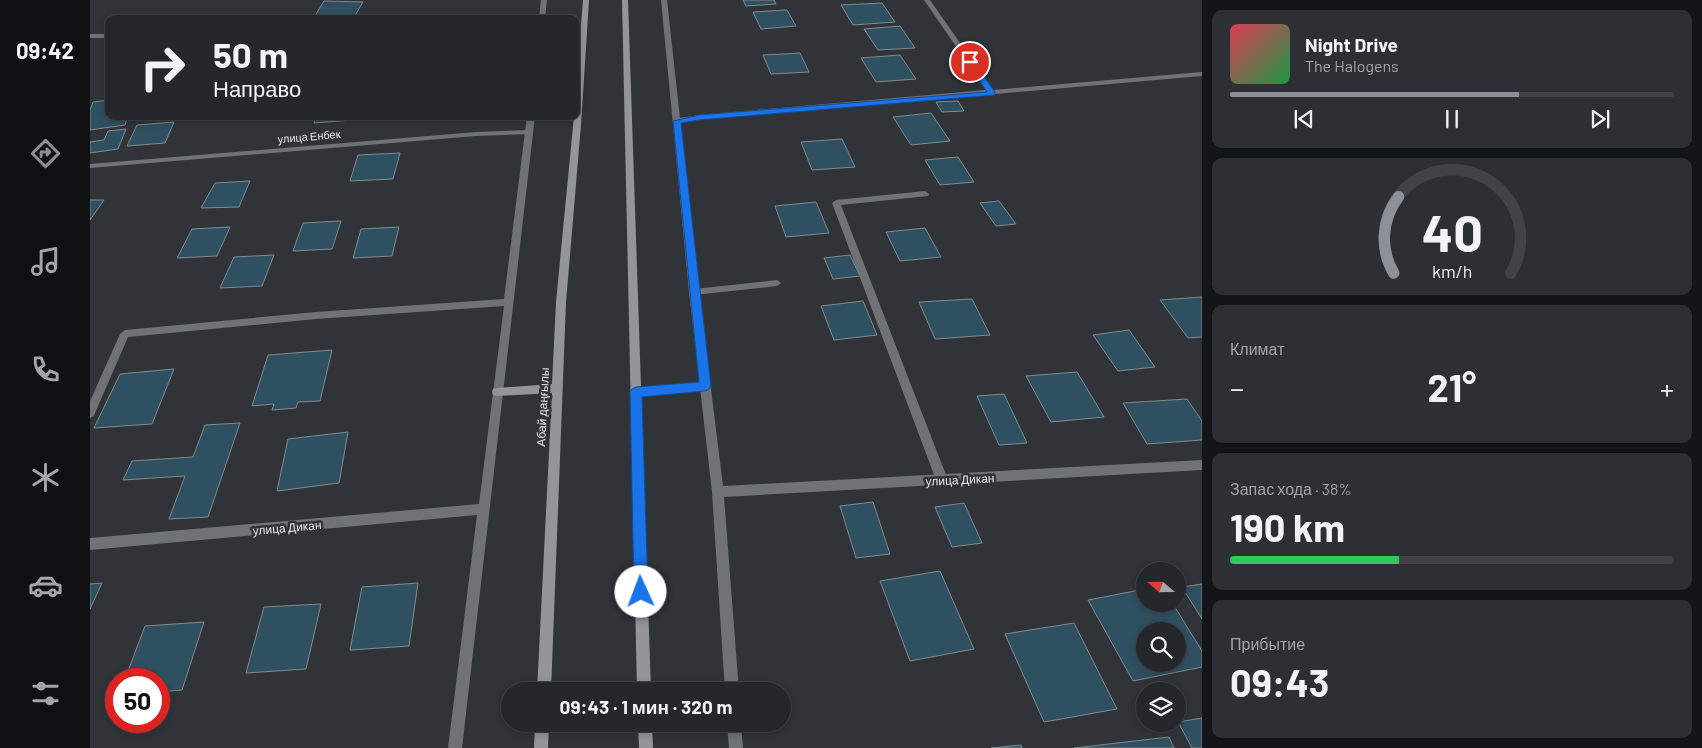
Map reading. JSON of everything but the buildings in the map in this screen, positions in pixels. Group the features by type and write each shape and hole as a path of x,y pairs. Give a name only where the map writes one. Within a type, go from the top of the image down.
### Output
{"main road":[{"name":"Абай даңғылы","path":"580,83 586,0"},
{"path":"625,0 644,682"},
{"name":"Абай даңғылы","path":"544,682 562,302 577,120"},
{"path":"636,392 705,386"},
{"path":"498,392 558,388"},
{"path":"541,748 542,732"},
{"path":"645,732 646,748"}],"street":[{"path":"542,15 544,0"},
{"path":"664,0 694,292 718,492 731,682"},
{"path":"927,0 995,93"},
{"path":"90,36 105,36"},
{"path":"677,121 708,116 1202,74"},
{"path":"455,748 530,120"},
{"name":"улица Енбек","path":"90,166 476,134 529,132"},
{"path":"924,194 836,202 942,480"},
{"path":"694,292 777,284"},
{"path":"90,414 125,334 411,307 508,302"},
{"name":"улица Дикан","path":"718,492 1202,465"},
{"name":"улица Дикан","path":"90,544 483,509"},
{"path":"735,732 736,748"}],"route":[{"path":"641,592 636,392 705,386 677,121 699,117 992,94 970,62"}]}
